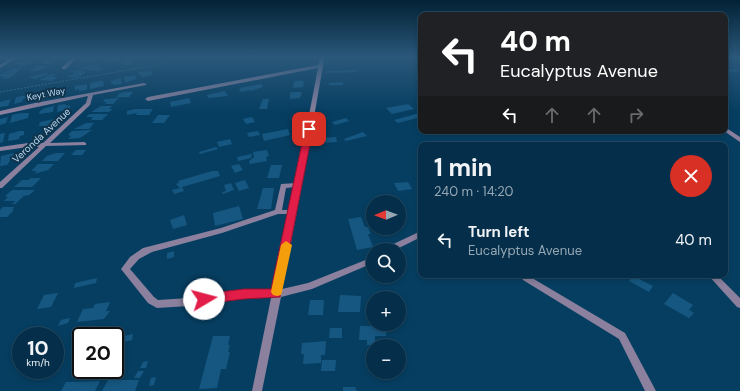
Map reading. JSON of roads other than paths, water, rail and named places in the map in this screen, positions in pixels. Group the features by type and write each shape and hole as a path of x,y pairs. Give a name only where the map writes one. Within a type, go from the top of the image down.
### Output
{"street":[{"path":"148,99 273,75"},
{"path":"257,391 299,185 319,75"},
{"name":"Keyt Way","path":"0,113 144,84"},
{"name":"Veronda Avenue","path":"0,186 88,104 91,94"},
{"path":"728,131 740,140"},
{"path":"0,150 19,146 84,144"},
{"path":"278,212 283,186 299,185"},
{"path":"293,212 278,212 140,252 132,259 125,269 151,300 157,304 189,302 244,294 276,294 310,286 366,263"},
{"path":"402,243 418,235"},
{"path":"526,278 622,336 651,391"},
{"path":"715,278 740,304"}]}
